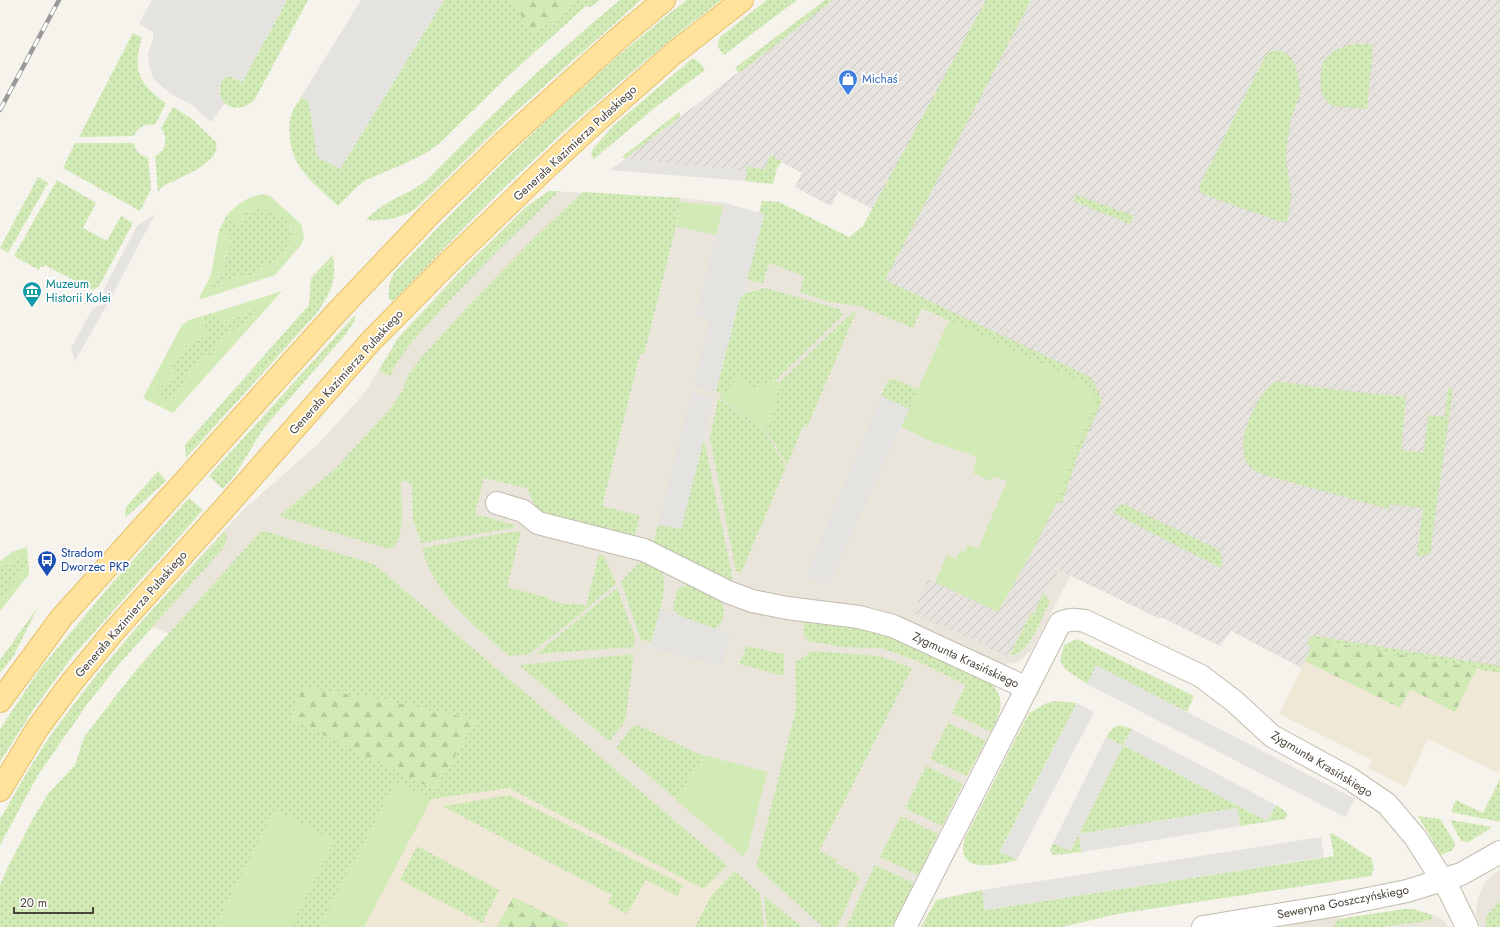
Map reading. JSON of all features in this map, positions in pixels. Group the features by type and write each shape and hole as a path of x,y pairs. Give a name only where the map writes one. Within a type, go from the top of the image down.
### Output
{"main road":[{"path":"0,700 62,617 337,312 432,212 503,143 615,41 664,0"},
{"name":"Generała Kazimierza Pułaskiego","path":"0,790 38,729 71,683 114,631 222,511 371,341 459,252 583,133 673,54 742,0"}],"street":[{"name":"Zygmunta Krasińskiego","path":"497,503 523,510 538,524 644,550 728,592 752,601 802,610 859,617 893,626 1026,688 1060,623 1067,620 1076,619 1085,621 1201,676 1234,701 1272,736 1349,778 1387,804 1415,837 1450,892 1467,927"},
{"path":"905,927 1026,688"},
{"name":"Seweryna Goszczyńskiego","path":"1203,927 1373,899 1407,891 1461,874 1500,852"}],"shaded area":[{"path":"152,0 287,0 242,82 229,76 223,78 220,84 219,92 220,97 225,103 211,122 192,105 168,92 153,78 149,65 148,54 153,38 153,32 139,24"},
{"path":"361,0 444,0 340,169 317,157 309,102 301,97"},
{"path":"833,0 1500,0 1500,673 1315,640 1302,668 1231,631 1220,646 1059,570 1044,592 1034,614 1031,613 1009,657 913,612 928,579 998,611 1030,555 1086,384 862,279 873,209 838,191 831,206 795,187 802,173 770,156 766,170 748,166 747,171 625,159"},
{"path":"625,159 747,171 745,181 610,170"},
{"path":"549,191 680,198 725,203 759,213 762,201 779,202 922,308 1086,384 1030,555 1071,575 1031,651 1018,662 1006,664 995,687 1001,708 997,720 967,776 892,927 720,927 737,893 511,727 301,687 141,622 242,511 318,444 352,407 367,389 398,338 460,272 526,207"},
{"path":"725,203 764,214 743,296 740,297 716,392 693,386 710,320 696,316 715,237 718,234"},
{"path":"155,214 108,303 104,289 137,226"},
{"path":"108,303 75,361 71,348 93,308"},
{"path":"692,392 714,398 681,529 658,525"},
{"path":"881,396 909,409 828,586 805,577"},
{"path":"660,609 731,634 722,666 650,648"},
{"path":"1315,640 1500,673 1500,774 1428,739 1405,787 1368,768 1372,760 1279,714"},
{"path":"1096,665 1355,799 1345,817 1087,684"},
{"path":"1077,703 1094,712 1017,860 1000,852"},
{"path":"511,727 737,893 720,927 205,927"},
{"path":"1132,729 1276,805 1267,821 1123,745"},
{"path":"1106,737 1123,746 1079,834 1237,808 1240,826 1082,852 1078,835 1070,851 1053,843"},
{"path":"1321,837 1324,857 985,910 982,890"},
{"path":"1500,869 1500,927 1480,927 1476,915 1477,900 1484,883"},
{"path":"1338,905 1339,919 1412,909 1433,915 1443,920 1449,927 1284,927 1287,926 1286,913"}],"green space":[{"path":"287,0 308,0 255,99 248,105 240,108 227,105 222,100 220,94 220,87 223,78 229,76 242,82"},
{"path":"444,0 510,0 534,33 580,0 600,0 591,7 586,6 506,78 441,142 426,153 366,180 338,206 314,184 295,159 289,132 290,119 294,109 301,97 309,102 317,156 340,169"},
{"path":"510,0 580,0 534,34"},
{"path":"620,0 641,0 513,114 415,209 392,219 366,220 381,207 413,190 428,179 522,87"},
{"path":"687,0 721,0 612,89 494,198 396,298 392,301 389,299 389,286 394,273 464,201 572,97 610,63"},
{"path":"767,0 797,0 724,55 718,47 720,37"},
{"path":"825,0 833,0 739,73 735,68"},
{"path":"986,0 1031,0 885,280 1092,378 1102,401 1077,458 1062,503 1058,501 1072,457 1096,402 1086,384 922,308 913,328 860,306 830,302 800,292 804,276 769,263 763,283 747,280 764,215 759,213 762,201 779,202 849,237 863,226"},
{"path":"133,33 142,38 138,59 140,75 149,90 166,103 155,125 142,126 134,136 79,137"},
{"path":"1360,44 1373,45 1367,109 1333,106 1323,96 1321,88 1323,62 1327,57 1340,48"},
{"path":"1279,50 1290,56 1296,67 1300,87 1300,95 1291,119 1287,143 1286,160 1291,195 1288,219 1286,222 1282,222 1202,194 1199,187 1267,53"},
{"path":"693,58 699,62 705,70 657,106 594,159 591,154 593,149 613,126"},
{"path":"173,107 192,119 216,142 216,150 206,163 188,174 163,186 158,192 155,156 164,147 165,136 161,128"},
{"path":"679,112 681,116 625,159 622,157"},
{"path":"75,143 134,143 138,153 142,156 148,157 151,189 140,211 63,168"},
{"path":"770,155 782,162 777,168 773,184 745,181 747,166 765,170"},
{"path":"38,177 48,183 8,253 0,248"},
{"path":"57,180 96,203 83,228 107,241 121,216 133,223 99,286 93,290 45,265 43,267 41,266 39,270 14,256"},
{"path":"549,191 559,191 454,295 412,342 400,358 390,376 379,371 398,338 460,272 526,207"},
{"path":"583,192 680,198 676,226 644,354 640,354 602,506 640,516 634,538 543,518 532,500 527,488 484,478 475,514 515,525 514,528 421,543 413,519 412,483 401,481 401,530 399,539 395,545 389,549 279,516 335,469 389,410 401,393 409,374 421,358 470,304 535,237"},
{"path":"264,194 270,196 301,224 304,238 301,245 275,275 202,299 199,298 211,275 219,230 222,233 227,234 231,241 229,249 224,257 226,267 224,270 219,271 217,279 211,287 212,289 215,289 229,280 257,274 262,265 269,264 276,260 286,250 290,243 291,229 287,220 284,218 267,211 257,209 245,212 243,221 238,224 231,222 227,215 244,201"},
{"path":"1075,195 1134,216 1130,224 1073,201"},
{"path":"680,202 723,206 716,235 676,226"},
{"path":"263,208 285,218 289,223 292,239 284,254 257,274 230,279 215,289 212,289 210,287 217,279 231,241 227,234 222,233 219,230 227,215 231,222 243,221 245,212"},
{"path":"333,255 334,272 332,286 326,300 316,314 186,458 185,445 309,305 311,278"},
{"path":"765,288 839,309 843,315 776,380 755,388 748,387 724,395 716,392 740,297 744,294"},
{"path":"282,291 173,413 143,398 182,325 189,320 202,316 207,335 186,346 172,363 174,377 172,380 160,387 156,393 171,402 185,382 188,373 200,360 201,356 204,354 206,357 210,356 225,335 241,327 257,308 220,324 216,312"},
{"path":"258,307 241,327 225,335 210,356 200,360 188,373 185,382 171,402 156,393 159,387 174,376 172,363 186,346 207,335 202,316 216,312 221,324"},
{"path":"857,310 807,427 803,426 787,465 765,429 775,409 779,383 846,318"},
{"path":"355,315 355,320 346,334 263,429 235,475 223,489 209,476"},
{"path":"949,320 1086,384 1096,402 1072,457 1058,501 998,612 935,582 947,555 956,559 960,551 965,552 968,545 978,549 1007,481 994,476 991,481 973,473 977,457 933,442 901,427"},
{"path":"740,373 749,387 755,388 776,380 779,383 775,409 765,429 720,399 722,393 724,395"},
{"path":"892,378 918,389 909,409 881,396 887,382"},
{"path":"1276,381 1337,390 1406,397 1401,450 1424,453 1428,415 1445,417 1448,388 1453,388 1430,554 1417,557 1423,508 1390,504 1389,509 1261,474 1248,465 1244,454 1244,443 1250,418 1262,395"},
{"path":"718,399 763,428 786,467 741,573 736,571 710,438"},
{"path":"704,439 733,580 676,557 658,547 654,541 658,525 681,528"},
{"path":"158,471 166,481 125,518 126,507"},
{"path":"189,498 203,510 72,657 33,710 0,762 0,729 40,669 114,581"},
{"path":"1123,504 1215,548 1221,556 1221,568 1113,513"},
{"path":"225,531 227,537 225,546 121,662 88,703 38,775 0,845 0,819 30,767 54,731 120,647"},
{"path":"264,531 374,564 727,865 704,889 509,788 431,799 364,927 0,927 0,885 7,869 32,820 48,794 75,765 83,740 87,733 136,670 260,532"},
{"path":"516,531 521,532 507,587 550,598 549,600 571,605 572,603 586,606 599,554 604,556 616,583 582,613 529,654 509,656 469,621 446,595 436,581 422,548"},
{"path":"27,547 28,559 17,556 0,571 0,561 12,552"},
{"path":"17,556 28,559 29,567 26,568 6,598 0,601 0,571"},
{"path":"640,562 656,567 661,571 664,583 661,606 651,642 641,640 621,582"},
{"path":"29,567 29,574 0,611 0,601 6,598 7,590 26,568"},
{"path":"690,585 708,592 714,595 722,603 724,609 723,618 716,628 714,629 691,621 675,612 673,607 676,592 680,587"},
{"path":"617,588 635,637 634,647 536,654"},
{"path":"1043,594 1050,601 1039,625 1023,649 1017,654 1010,655 1031,613 1034,614"},
{"path":"38,607 14,655 0,673 0,660"},
{"path":"803,622 866,629 890,636 988,682 998,693 1000,699 999,712 991,732 952,713 966,685 920,662 882,648 841,647 809,641 804,636"},
{"path":"1315,636 1500,666 1500,673 1315,640 1312,647 1307,644 1311,637"},
{"path":"1077,639 1194,696 1187,712 1097,666 1087,684 1065,669 1060,660 1064,645"},
{"path":"1315,640 1477,668 1455,712 1410,689 1400,708 1305,661"},
{"path":"747,646 784,654 784,676 739,664"},
{"path":"812,651 879,656 912,668 819,851 837,860 835,863 860,876 837,927 823,927 756,867 796,710 795,663"},
{"path":"634,654 625,722 609,741 519,665"},
{"path":"301,687 389,701 477,720 434,790 291,719"},
{"path":"1056,701 1077,703 1000,851 1017,860 989,865 979,865 971,862 965,857 963,850 965,838 1029,713 1047,703"},
{"path":"948,723 986,741 967,776 930,759"},
{"path":"637,725 699,754 767,772 747,851 743,856 616,748 632,727"},
{"path":"1120,725 1132,729 1123,745 1267,821 1276,805 1285,811 1287,815 1285,819 1240,826 1237,808 1079,834 1082,852 1053,855 1050,850 1053,843 1070,851 1123,746 1106,737 1113,728"},
{"path":"703,756 767,772 747,851 743,856 676,800"},
{"path":"926,766 963,784 942,826 905,808"},
{"path":"1500,779 1500,822 1451,812 1456,800 1483,813"},
{"path":"396,781 431,799 364,927 319,927"},
{"path":"509,795 683,885 677,896 646,880 627,914 608,903 612,895 444,807"},
{"path":"275,810 335,841 291,927 215,927"},
{"path":"901,816 938,834 918,875 880,857"},
{"path":"1418,816 1440,819 1455,843 1453,850 1441,855"},
{"path":"1450,820 1492,827 1469,842 1461,841"},
{"path":"1332,833 1371,858 1374,868 1371,876 1117,914 1062,927 921,927 936,900 982,890 985,910 1334,856 1330,835"},
{"path":"417,846 499,890 482,923 400,880"},
{"path":"875,865 914,883 892,927 846,927"},
{"path":"735,871 760,894 764,927 695,927 711,896"},
{"path":"764,896 802,927 767,927"},
{"path":"513,897 568,924 567,927 497,927"},
{"path":"1500,900 1500,927 1486,927 1486,917"},
{"path":"1412,909 1433,915 1432,919 1382,927 1333,927 1339,919"}],"railway":[{"path":"0,110 59,0"}],"place":[{"name":"Michaś","path":"848,96"},
{"name":"Muzeum Historii Kolei","path":"32,308"},
{"name":"Stradom Dworzec PKP","path":"47,577"}]}
